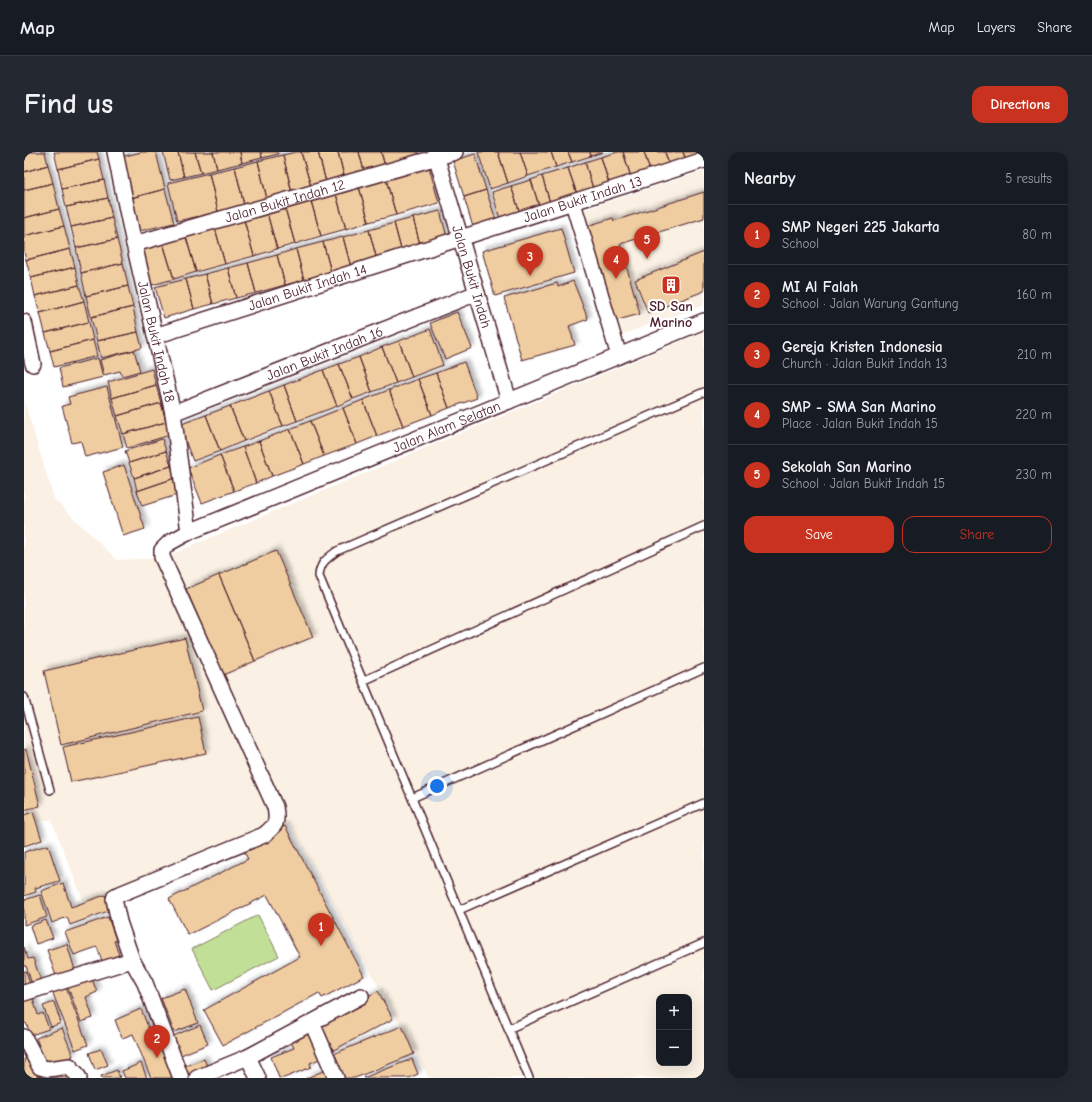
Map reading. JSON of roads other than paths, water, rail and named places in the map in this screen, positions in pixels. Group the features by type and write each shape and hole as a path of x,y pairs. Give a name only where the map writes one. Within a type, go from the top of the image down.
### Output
{"street":[{"name":"Jalan Bukit Indah 18","path":"115,152 134,244 173,413 189,532"},
{"name":"Jalan Bukit Indah 12","path":"134,244 436,155 455,152"},
{"name":"Jalan Bukit Indah","path":"436,155 509,401"},
{"name":"Jalan Bukit Indah 13","path":"461,239 704,160"},
{"path":"573,203 619,356"},
{"name":"Jalan Bukit Indah 14","path":"155,336 461,239"},
{"name":"Jalan Bukit Indah 16","path":"173,413 477,293"},
{"name":"Jalan Alam Selatan","path":"132,960 119,922 114,899 115,896 264,835 275,826 277,817 275,807 162,557 162,550 169,543 189,532 704,321"},
{"path":"24,322 33,364"},
{"path":"24,993 132,960 145,983 181,1078"},
{"path":"196,1078 248,1057 361,996"},
{"path":"312,1023 336,1078"},
{"path":"24,1038 40,1067 48,1069 70,1066 70,1069 76,1072 79,1078"},
{"path":"248,1057 258,1078"}],"lane":[{"path":"529,1078 319,576 320,567 326,559 337,551 704,392"},
{"path":"363,680 704,526"},
{"path":"412,798 704,668"},
{"path":"24,697 50,790"},
{"path":"458,910 704,803"},
{"path":"508,1029 704,943"}],"place":[{"name":"Sekolah San Marino","path":"647,259"},
{"name":"Gereja Kristen Indonesia","path":"530,276"},
{"name":"SMP - SMA San Marino","path":"616,279"},
{"name":"SD San Marino","path":"671,285"},
{"name":"SMP Negeri 225 Jakarta","path":"321,946"},
{"name":"MI Al Falah","path":"157,1058"}]}
